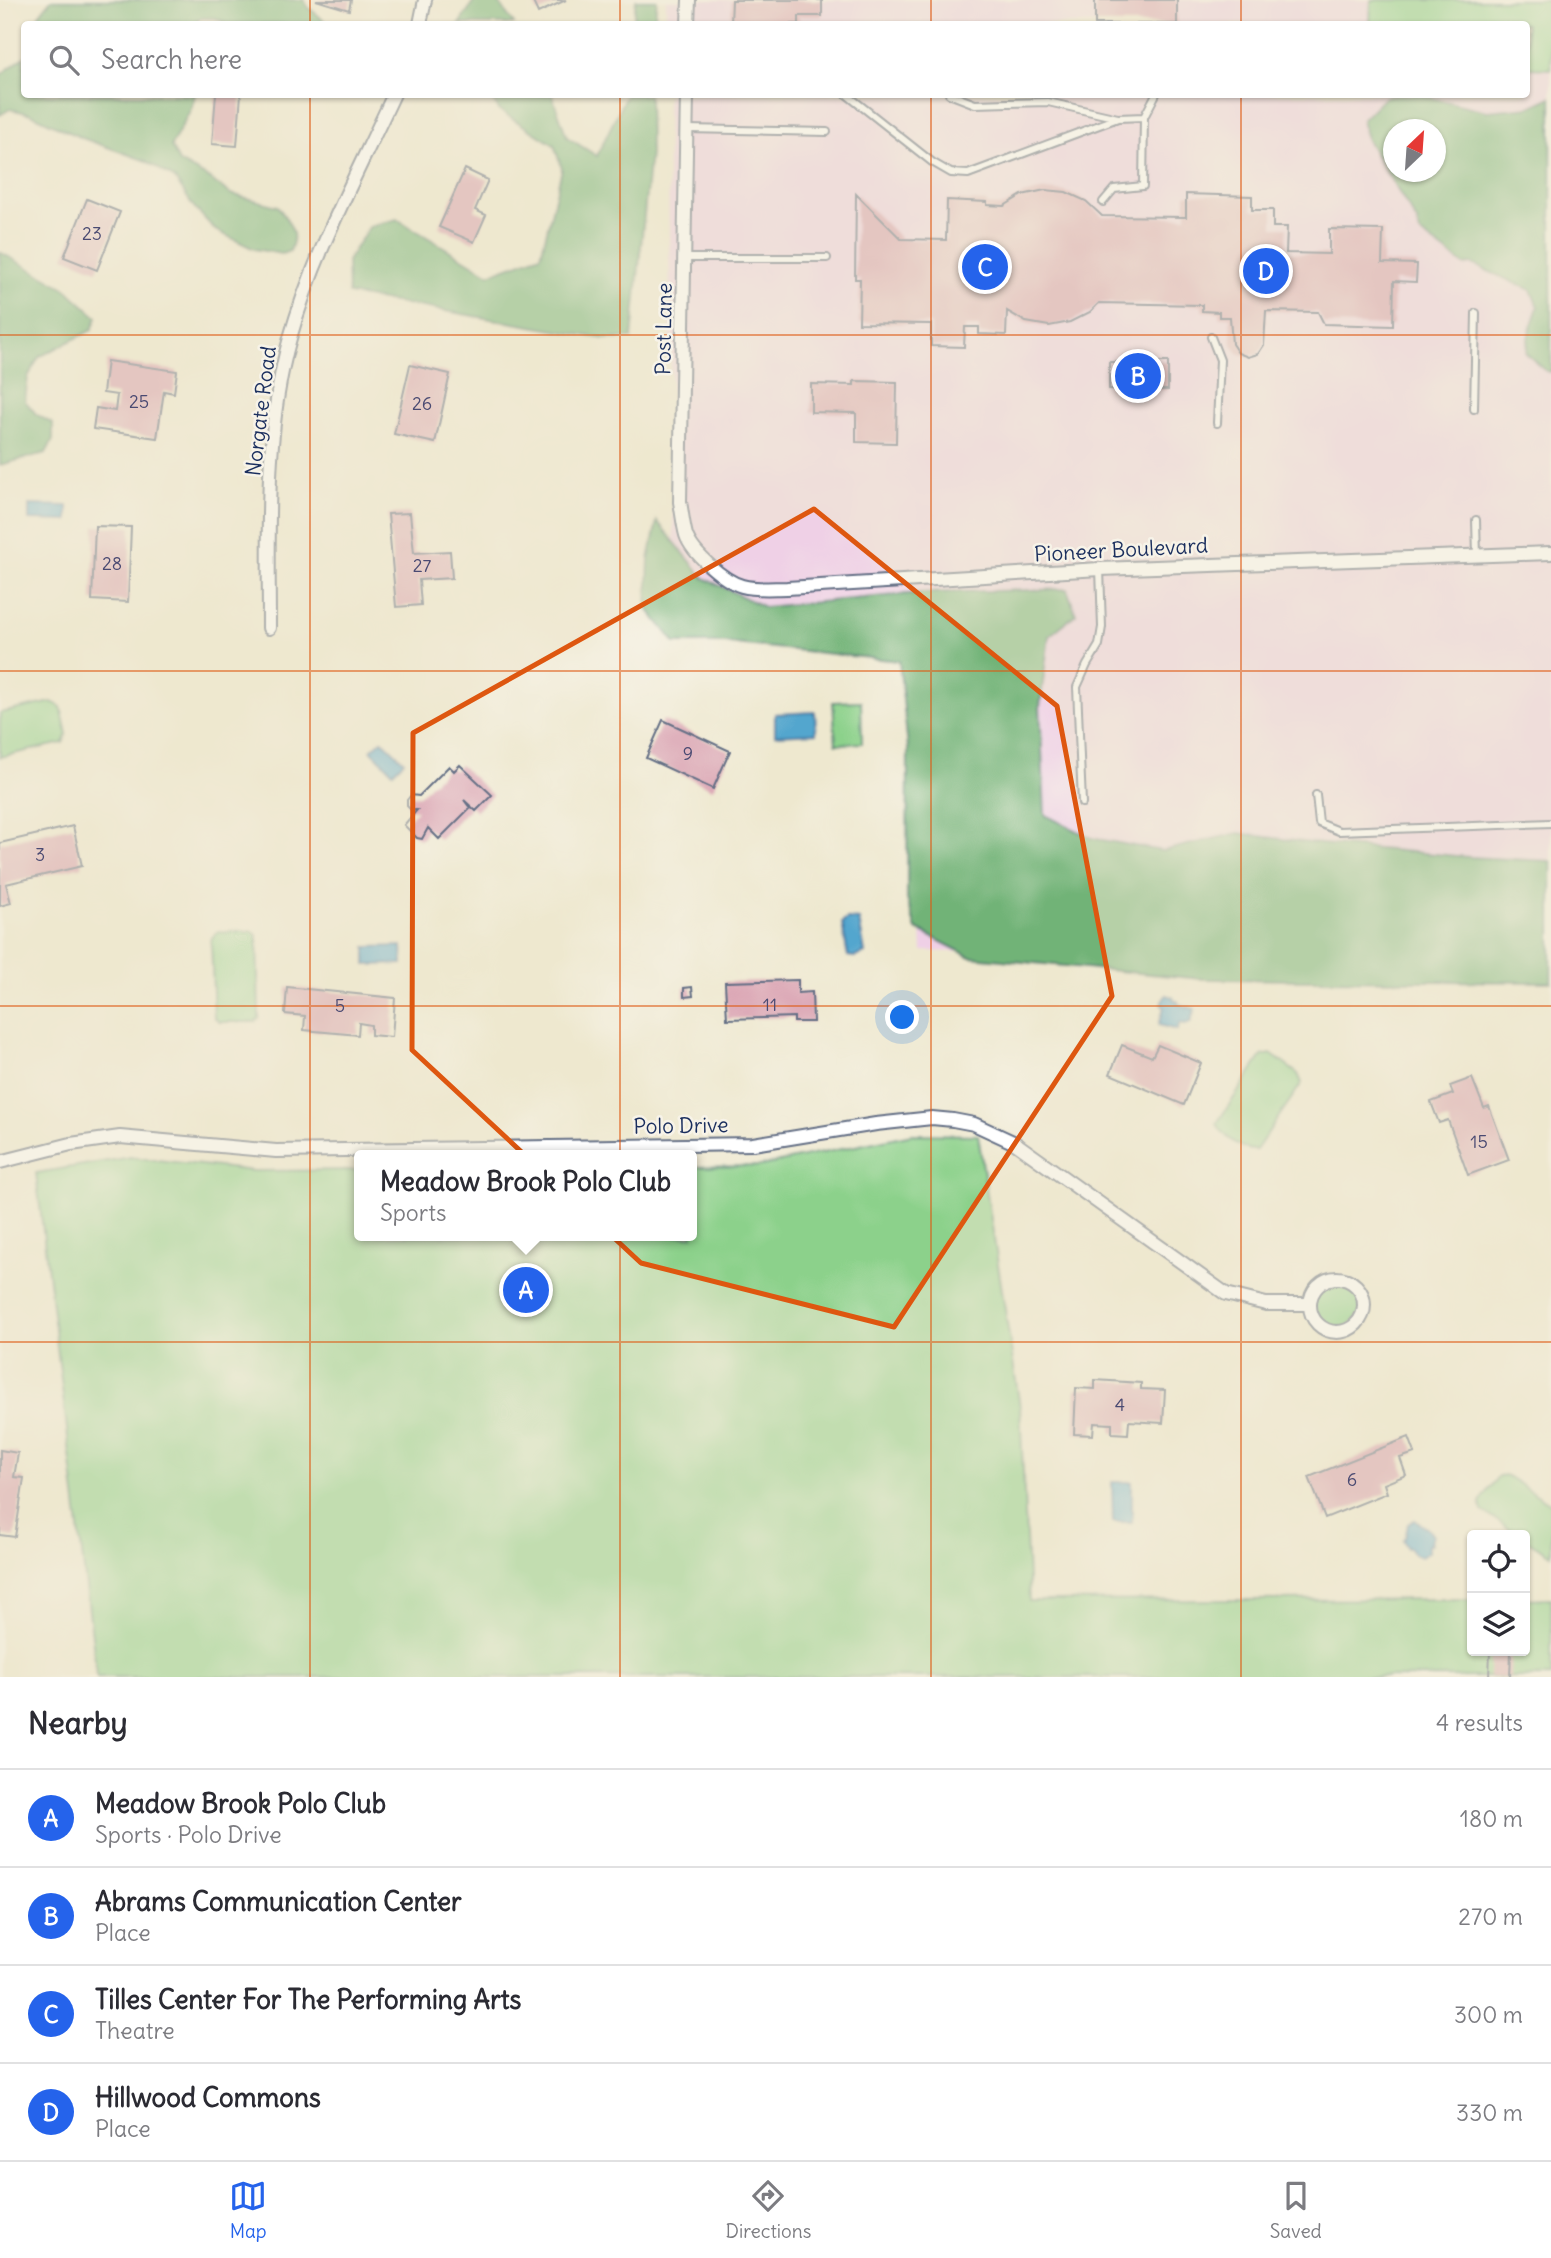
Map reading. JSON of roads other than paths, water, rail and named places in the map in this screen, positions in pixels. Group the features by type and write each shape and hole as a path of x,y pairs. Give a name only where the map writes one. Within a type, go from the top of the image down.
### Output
{"street":[{"path":"421,21 425,0"},
{"path":"688,21 689,0"},
{"name":"Norgate Road","path":"269,628 271,465 278,396 289,340 320,254 392,98"},
{"name":"Post Lane","path":"687,98 680,502 687,538 702,558"},
{"name":"Pioneer Boulevard","path":"702,558 725,578 740,586 756,589 1100,569 1551,553"},
{"name":"Polo Drive","path":"395,1150 753,1144 876,1124 932,1118 953,1120 974,1124 1015,1143 1226,1294 1266,1304 1310,1304"},
{"name":"Polo Drive","path":"0,1162 71,1144 120,1137 276,1152 354,1151"},
{"path":"1338,1277 1347,1279 1360,1289 1365,1306 1358,1323 1341,1332 1332,1332 1316,1322 1310,1304 1311,1296 1321,1282 1338,1277"}],"lane":[{"path":"851,98 932,162 951,173 968,174 1118,118"},
{"path":"959,98 975,104 1048,102 1118,118 1144,117"},
{"path":"1103,202 1114,189 1143,186 1144,117 1154,98"},
{"path":"687,129 827,132"},
{"path":"685,258 827,258"},
{"path":"1474,409 1476,313"},
{"path":"1211,337 1220,360 1217,423"},
{"path":"1476,520 1477,555"},
{"path":"1082,803 1077,687 1099,645 1102,626 1100,569"},
{"path":"1315,795 1318,823 1339,831 1551,823"}],"water":[{"path":"29,505 68,506 68,521 29,520"},
{"path":"815,712 816,733 775,735 775,714"},
{"path":"382,740 404,761 393,772 371,750"},
{"path":"847,919 859,920 865,953 855,957 848,956 842,923"},
{"path":"402,946 403,964 366,965 366,947"},
{"path":"1167,995 1178,1001 1178,1004 1195,1009 1190,1023 1180,1022 1177,1030 1159,1025 1164,1007 1161,1004"},
{"path":"1112,1482 1132,1482 1132,1522 1113,1522"},
{"path":"1415,1520 1433,1536 1428,1552 1421,1557 1407,1548 1403,1541 1408,1524"}],"place":[{"name":"Tilles Center For The Performing Arts","path":"985,267"},
{"name":"Hillwood Commons","path":"1266,271"},
{"name":"Abrams Communication Center","path":"1138,376"},
{"name":"Meadow Brook Polo Club","path":"526,1290"}]}
